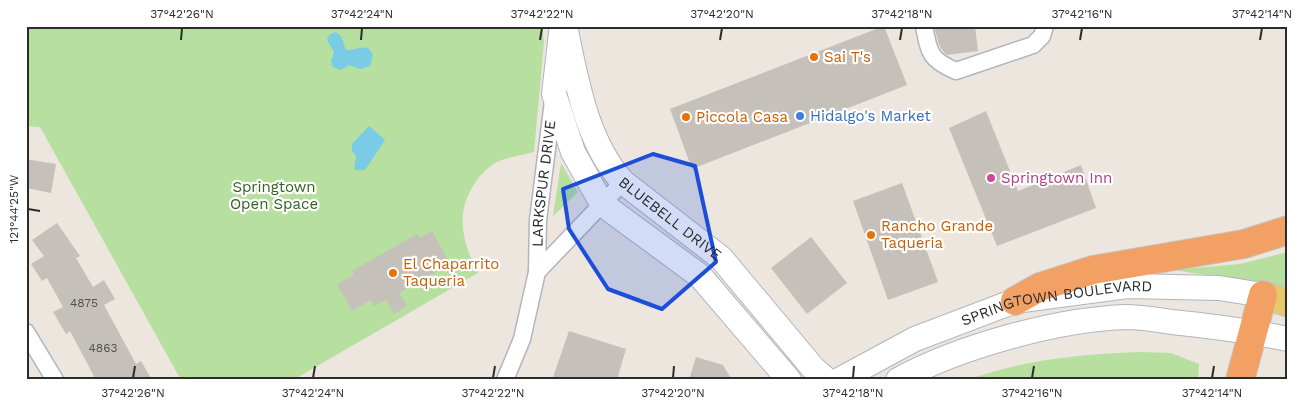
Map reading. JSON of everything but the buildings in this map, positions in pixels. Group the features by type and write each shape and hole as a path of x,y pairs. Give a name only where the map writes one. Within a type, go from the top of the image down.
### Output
{"highway":[{"path":"1015,301 1040,287 1093,270 1244,244 1288,230"},
{"path":"1240,380 1252,332 1275,299"}],"street":[{"name":"BLUEBELL DRIVE","path":"564,26 554,94 573,152 602,204 700,276 789,380"},
{"name":"BLUEBELL DRIVE","path":"564,26 582,103 609,167 623,182 721,258 813,368 827,380"},
{"path":"924,26 929,53 940,64 956,71 1033,45 1042,36 1045,26"},
{"name":"LARKSPUR DRIVE","path":"505,380 522,339 537,272 538,220 554,94"},
{"name":"LARKSPUR DRIVE","path":"537,272 623,182"},
{"name":"SPRINGTOWN BOULEVARD","path":"839,380 915,339 1015,301 1127,286 1219,288 1275,299"},
{"name":"SPRINGTOWN BOULEVARD","path":"898,380 915,370 1003,338 1080,322 1127,317 1252,332 1288,339"},
{"path":"26,332 55,380"}],"highlighted area":[{"path":"653,154 695,166 716,262 662,309 608,289 569,229 563,189"}],"green space":[{"name":"Springtown Open Space","path":"26,26 542,26 544,42 534,152 497,162 479,177 468,195 464,206 463,228 468,251 478,273 293,380 181,380 40,127 26,126"},
{"path":"561,163 578,192 553,216"},
{"path":"1288,252 1288,287 1173,270 1240,264"},
{"path":"1171,353 1199,364 1198,380 967,380 1009,367 1052,359 1095,354"}],"water":[{"path":"335,32 341,36 346,50 368,48 373,55 370,66 360,69 349,65 341,70 333,67 331,61 334,52 327,40 329,35"},
{"path":"369,126 385,140 365,170 354,170 356,156 352,151 352,144"}],"place":[{"name":"Sai T's","path":"814,57"},
{"name":"Hidalgo's Market","path":"800,116"},
{"name":"Piccola Casa","path":"686,117"},
{"name":"Springtown Inn","path":"991,178"},
{"name":"Rancho Grande Taqueria","path":"871,235"},
{"name":"El Chaparrito Taqueria","path":"393,273"}]}
